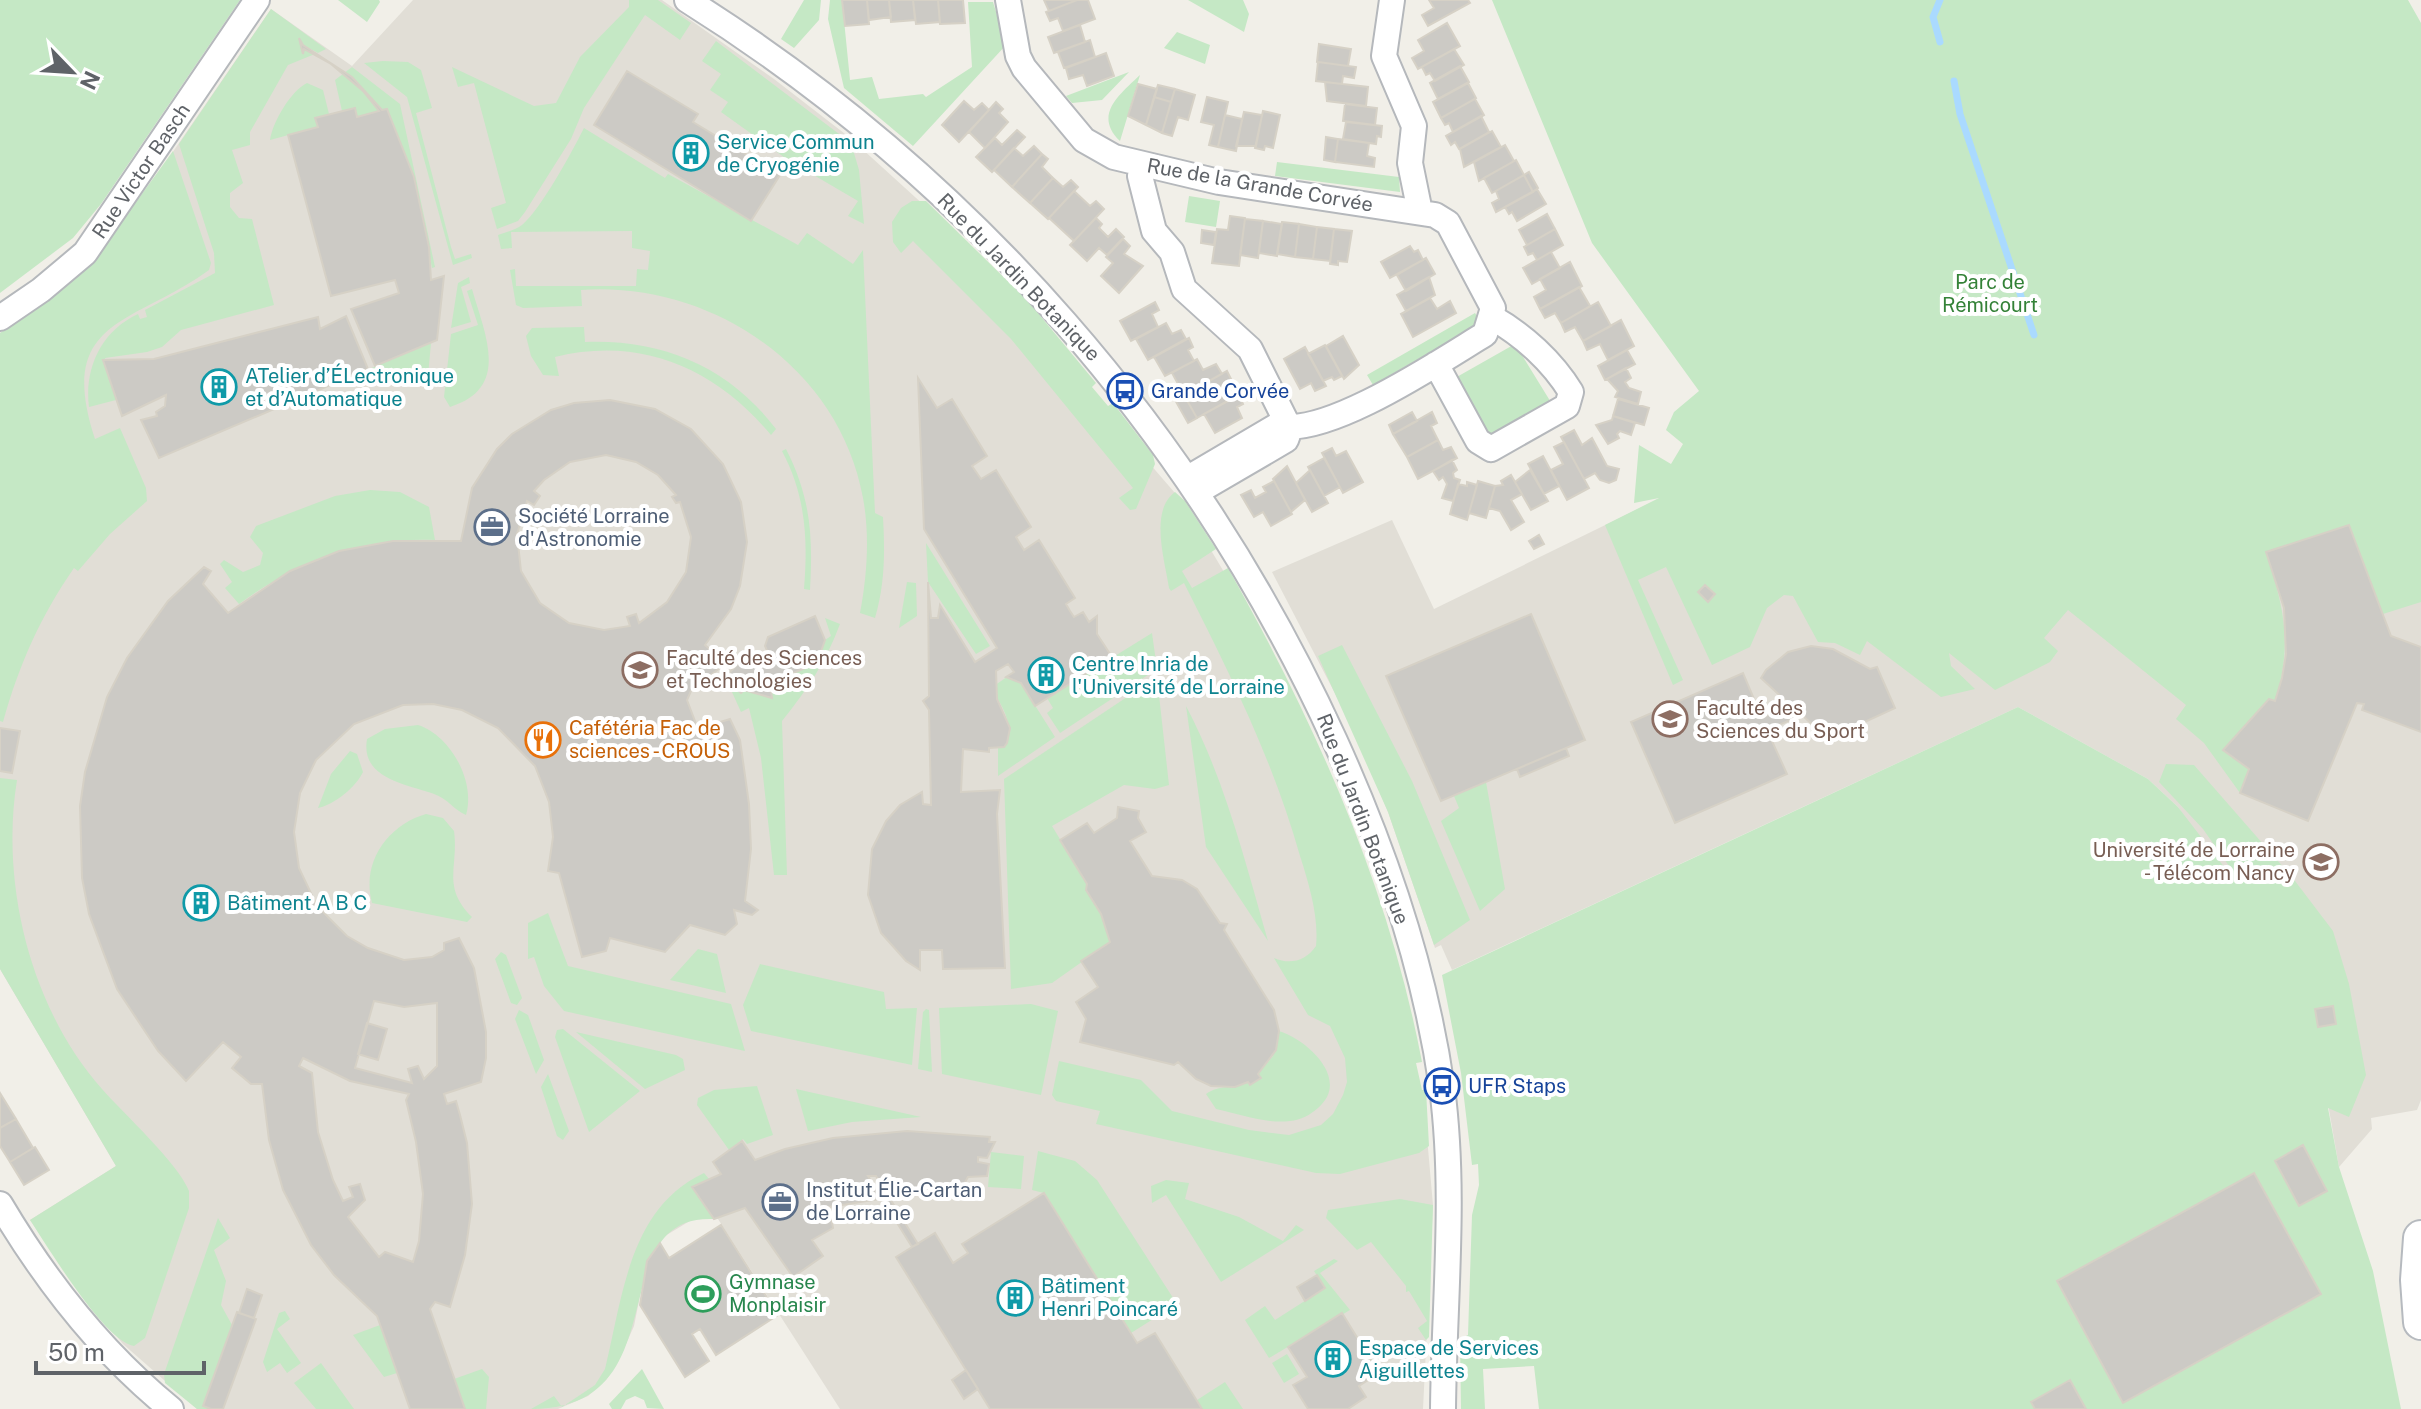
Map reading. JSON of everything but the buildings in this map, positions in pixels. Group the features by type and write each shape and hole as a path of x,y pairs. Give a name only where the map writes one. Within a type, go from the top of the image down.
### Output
{"main road":[{"path":"2421,1238 2418,1267 2421,1322"}],"street":[{"name":"Rue Victor Basch","path":"0,318 41,290 85,253 257,0"},
{"name":"Rue du Jardin Botanique","path":"687,0 770,55 858,122 959,211 1082,339 1125,391 1193,485 1261,596 1320,708 1371,828 1422,985 1447,1132 1443,1409"},
{"name":"Rue de la Grande Corvée","path":"1008,0 1018,56 1032,82 1084,140 1114,157 1219,182 1435,215 1448,223 1487,294 1493,318"},
{"path":"1392,0 1384,56 1414,126 1410,163 1420,212"},
{"path":"1142,165 1140,176 1154,231 1172,252 1184,289 1250,349 1290,429 1286,440 1193,485"},
{"path":"1290,429 1339,416 1436,364 1485,334 1493,318 1531,344 1571,392 1567,406 1491,449 1478,441 1436,364"},
{"path":"0,1204 7,1236 100,1341 171,1409"}],"shaded area":[{"name":"Faculté des Sciences et Technologies","path":"413,0 662,0 774,79 849,137 937,217 1181,500 1261,634 1427,1137 1433,1205 1423,1409 840,1409 718,1219 693,1219 665,1236 647,1261 634,1326 618,1362 606,1380 588,1396 558,1409 197,1409 123,1344 74,1284 30,1220 116,1166 0,969 0,333 59,292 120,229 271,9 352,66"},
{"path":"2421,448 2421,1100 2417,1110 2371,1118 2372,1129 2339,1167 2310,1001 2178,807 2148,779 2018,707 1452,970 1441,945 1435,948 1388,812 1354,730 1272,572 1392,520 1434,609 1746,456 2034,593"}],"green space":[{"path":"0,0 240,0 101,204 73,238 0,293"},
{"path":"338,0 379,0 380,2 367,22"},
{"path":"629,0 658,0 691,23 680,40 645,15 584,108 571,139 525,212 518,221 497,229 491,208 506,203 474,83 458,87 452,67 534,106 556,103 580,57 629,7"},
{"path":"804,0 821,0 819,20 794,48 781,39"},
{"path":"830,0 842,0 850,80 872,77 879,99 923,94 926,97 972,67 968,2 993,2 1006,45 913,146 844,88 828,19"},
{"path":"1188,0 1243,0 1249,14 1244,32"},
{"name":"Parc de Rémicourt","path":"1492,0 2408,0 2421,23 2421,602 2383,614 2349,525 2266,552 2282,609 2284,662 2275,701 2269,699 2223,750 2249,769 2240,793 2204,743 2176,719 2186,705 2068,610 2044,638 2058,651 2050,662 1995,690 1949,653 1951,666 1975,689 1941,697 1867,641 1860,655 1835,643 1818,642 1793,596 1784,595 1767,608 1750,647 1712,665 1666,567 1638,580 1683,680 1673,685 1605,525 1659,498 1634,503 1639,445 1671,464 1683,444 1666,430 1674,412 1699,391 1592,243"},
{"path":"271,9 326,49 318,53 303,45 299,38 303,53 304,49 315,54 288,65 250,132 250,145 232,150 243,183 230,193 230,207 239,218 252,219 274,305 181,330 162,347 147,352 105,358 116,400 89,407 89,379 93,365 114,330 138,314 140,319 147,317 145,310 215,273 214,253 179,144"},
{"path":"1177,32 1210,45 1205,64 1164,48"},
{"path":"716,41 851,143 859,170 864,224 848,216 858,201 788,160 721,112 728,102 710,90 721,74 702,61"},
{"path":"408,62 421,70 432,108 416,113 451,247 455,259 471,254 472,258 453,265 407,97 364,63"},
{"path":"352,67 400,104 435,267 432,268 414,177 387,110 357,117 355,108 342,111 335,80"},
{"path":"1129,72 1102,100 1072,103 1066,96"},
{"path":"1140,75 1120,141 1112,132 1109,114 1117,98"},
{"path":"307,83 323,90 329,114 315,118 318,127 270,140 284,107"},
{"path":"584,128 665,178 668,174 798,245 807,233 853,264 863,250 875,513 883,517 884,530 882,580 875,618 860,613 867,541 863,498 849,451 827,409 797,372 761,341 721,317 676,300 629,291 581,290 582,306 523,308 516,305 510,270 515,269 516,286 636,286 637,269 648,270 650,251 632,248 632,231 511,232 512,248 501,249 498,235 520,227 530,217 556,180"},
{"path":"173,151 211,263 209,270 109,330 94,347 85,369 85,399 95,439 120,428 146,488 147,501 110,534 78,571 74,568 62,586 32,642 3,722 0,721 0,333 59,292 94,260"},
{"path":"1277,162 1399,177 1400,192 1275,176"},
{"path":"1189,196 1220,201 1216,227 1185,222"},
{"path":"912,201 926,201 1028,301 1096,383 1092,387 1108,406 1113,403 1153,455 1155,464 1136,509 1130,510 1119,498 1133,488 1011,339 913,241 901,253 893,242 892,222 901,208"},
{"path":"469,277 470,283 461,287 471,322 451,328 458,283"},
{"path":"472,289 487,342 487,373 481,387 469,398 450,407 444,397 451,334 478,325 467,291"},
{"path":"1475,313 1481,323 1373,385 1367,375"},
{"path":"584,327 585,342 614,342 667,352 715,373 757,407 776,429 771,435 726,392 701,375 646,355 617,351 555,357 559,376 543,375 531,356 526,336 532,328"},
{"path":"431,343 428,376 396,371 360,373"},
{"path":"1515,344 1552,404 1492,439 1455,378"},
{"path":"786,449 801,484 808,518 810,590 804,589 804,518 796,485 782,451"},
{"path":"370,490 400,492 429,507 435,540 382,543 332,555 284,575 239,604 225,588 232,582 220,564 224,560 243,572 260,565 263,553 250,537 256,526 335,496"},
{"path":"1175,492 1185,501 1216,549 1182,571 1192,588 1228,568 1291,686 1369,869 1408,996 1422,1062 1416,1063 1422,1090 1426,1090 1429,1146 1419,1153 1340,1174 1316,1173 1096,1124 1100,1111 1056,1101 1052,1095 1059,1061 1141,1080 1172,1111 1249,1130 1289,1135 1321,1125 1333,1114 1347,1082 1345,1058 1330,1026 1308,1015 1274,958 1297,960 1316,946 1312,901 1277,785 1233,683 1184,583 1171,591 1169,588 1161,524 1167,500"},
{"path":"926,543 990,646 976,654 928,582"},
{"path":"907,582 916,583 917,616 899,628"},
{"path":"825,618 840,624 835,638 815,675 782,721 787,875 774,875 761,758 749,708 741,712 727,681 741,693 744,690 771,698 770,683 817,663 825,640 831,636"},
{"path":"1152,633 1157,669 1060,733 1047,713 1053,708 1047,698"},
{"path":"1342,645 1412,781 1470,920 1434,945 1388,812 1318,656"},
{"path":"1014,672 1055,737 998,776 998,748 1007,743 1009,728 991,688"},
{"path":"1157,677 1169,785 1155,789 1124,785 1052,826 1087,884 1086,890 1101,915 1110,942 1052,983 1011,989 1004,779"},
{"path":"1186,706 1223,792 1268,941 1206,847"},
{"path":"2018,707 2148,779 2178,807 2228,872 2229,866 2203,829 2159,782 2166,764 2194,765 2292,877 2333,931 2349,984 2366,1075 2349,1117 2328,1108 2339,1167 2373,1271 2401,1409 1539,1409 1534,1366 1483,1369 1485,1409 1461,1409 1460,1339 1468,1335 1472,1215 1479,1185 1478,1164 1472,1165 1461,1073 1442,975"},
{"path":"418,725 440,738 458,761 467,788 466,815 439,796 388,778 371,763 367,739 385,729"},
{"path":"350,751 357,754 363,772 344,794 318,808 331,774"},
{"path":"0,778 17,780 13,861 18,903 26,944 56,1022 77,1057 102,1089 174,1167 189,1191 189,1208 145,1338 134,1346 122,1340 93,1311 30,1220 116,1166 0,969"},
{"path":"1486,782 1505,889 1480,911 1441,821 1459,808 1454,796"},
{"path":"426,814 443,818 454,831 454,886 457,896 472,917 467,922 372,903 370,873 381,847 400,827"},
{"path":"548,913 568,966 731,1004 745,1051 564,1011 544,986 534,957 528,959 528,923"},
{"path":"698,949 717,954 726,993 670,980"},
{"path":"501,952 506,955 522,998 517,1005 511,1003 495,959"},
{"path":"760,964 884,992 886,1009 917,1008 912,1065 751,1031 743,1005"},
{"path":"1031,1004 1058,1011 1041,1095 942,1074 939,1008"},
{"path":"519,1010 528,1015 544,1060 536,1074 515,1019"},
{"path":"929,1010 932,1072 918,1069 923,1012"},
{"path":"563,1029 640,1091 589,1132 555,1037 557,1030"},
{"path":"1279,1031 1302,1043 1322,1062 1330,1085 1327,1097 1312,1113 1281,1122 1216,1109 1206,1094 1248,1082 1250,1085 1260,1079 1258,1074 1273,1056"},
{"path":"576,1032 676,1055 683,1059 685,1070 645,1089"},
{"path":"548,1074 569,1131 563,1140 557,1136 541,1087"},
{"path":"757,1086 773,1135 747,1144 743,1139 729,1150 697,1105 698,1098 714,1090"},
{"path":"796,1089 921,1117 852,1122 808,1131"},
{"path":"1038,1151 1075,1161 1097,1180 1177,1304 1131,1333 1044,1193 1032,1190"},
{"path":"991,1152 1024,1156 1021,1189 988,1187"},
{"path":"704,1173 709,1179 693,1187 714,1219 679,1226 658,1247 645,1277 625,1348 607,1379 578,1401 569,1402 595,1385 605,1369 624,1284 644,1231 659,1208 679,1188"},
{"path":"1166,1180 1189,1183 1185,1199 1239,1217 1283,1241 1296,1225 1304,1230 1221,1282 1166,1195 1152,1203 1151,1186"},
{"path":"1400,1199 1433,1205 1429,1337 1426,1340 1418,1328 1427,1321 1409,1291 1406,1292 1406,1286 1371,1242 1357,1250 1326,1218 1328,1210"},
{"path":"218,1218 230,1238 214,1250 226,1281 221,1305 232,1325 203,1406 211,1409 197,1409 165,1383 164,1374"},
{"path":"1334,1259 1338,1261 1320,1273 1350,1310 1269,1358 1245,1320 1265,1306 1275,1320 1325,1288 1314,1271"},
{"path":"285,1311 290,1319 277,1329 301,1363 287,1373 280,1363 267,1372 263,1362 279,1313"},
{"path":"380,1325 397,1373 384,1377 353,1335"},
{"path":"1287,1354 1299,1374 1284,1383 1272,1363"},
{"path":"321,1363 354,1409 316,1409 294,1383"},
{"path":"482,1369 489,1377 486,1409 465,1409 454,1379"},
{"path":"642,1369 664,1409 647,1408 644,1400 635,1396 626,1400 621,1409 612,1409 609,1404"},
{"path":"1225,1382 1243,1409 1201,1409 1197,1400"},
{"path":"554,1396 560,1404 531,1409"}],"waterway":[{"path":"1940,0 1933,17 1940,42"},
{"path":"1954,81 1960,114 2034,335"}],"place":[{"name":"Service Commun de Cryogénie","path":"691,153"},
{"name":"ATelier d’ÉLectronique et d’Automatique","path":"219,387"},
{"name":"Grande Corvée","path":"1125,391"},
{"name":"Société Lorraine d'Astronomie","path":"492,527"},
{"name":"Faculté des Sciences et Technologies","path":"640,670"},
{"name":"Centre Inria de l'Université de Lorraine","path":"1046,675"},
{"name":"Faculté des Sciences du Sport","path":"1670,719"},
{"name":"Cafétéria Fac de sciences - CROUS","path":"543,740"},
{"name":"Université de Lorraine - Télécom Nancy","path":"2321,862"},
{"name":"Bâtiment A B C","path":"201,903"},
{"name":"UFR Staps","path":"1442,1086"},
{"name":"Institut Élie-Cartan de Lorraine","path":"780,1202"},
{"name":"Gymnase Monplaisir","path":"703,1294"},
{"name":"Bâtiment Henri Poincaré","path":"1015,1298"},
{"name":"Espace de Services Aiguillettes","path":"1333,1359"}]}
